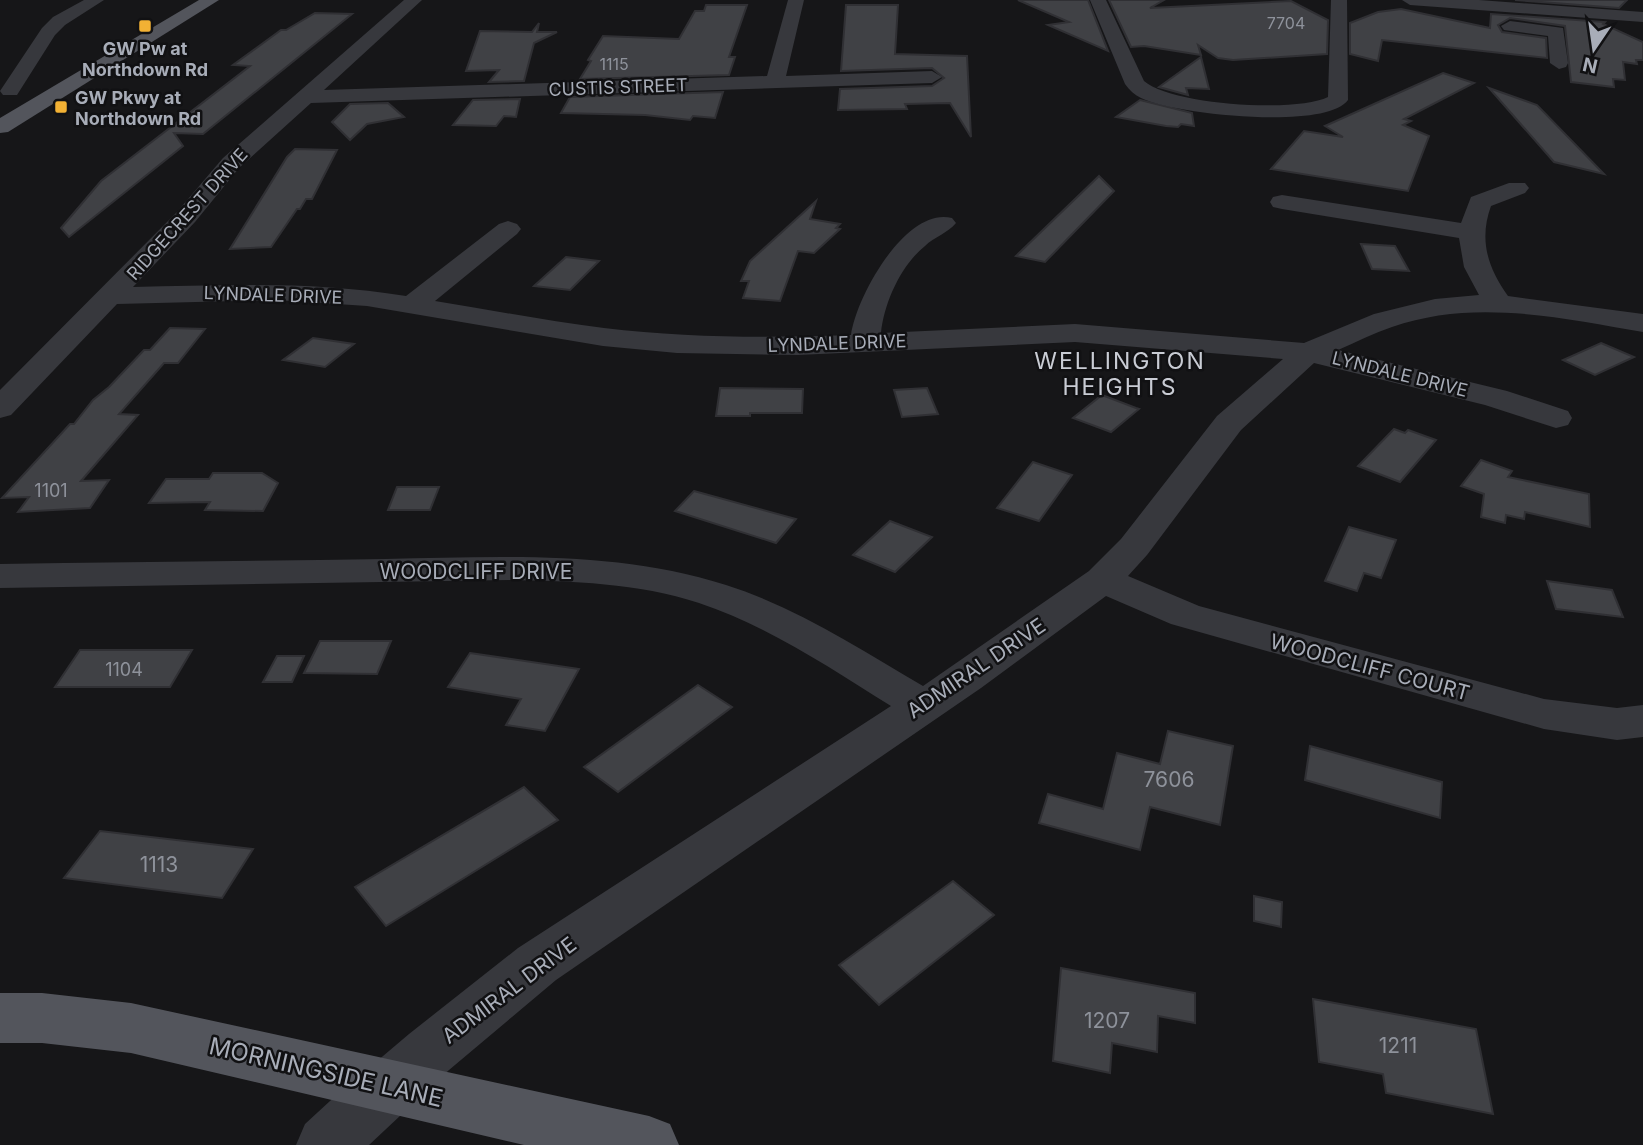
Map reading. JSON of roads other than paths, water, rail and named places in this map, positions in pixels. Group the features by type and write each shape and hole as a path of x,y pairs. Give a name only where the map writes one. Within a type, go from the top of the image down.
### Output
{"main road":[{"path":"0,127 211,0"},
{"name":"MORNINGSIDE LANE","path":"0,1018 42,1018 131,1028 649,1145"}],"street":[{"path":"5,94 48,32 59,22 96,0"},
{"name":"RIDGECREST DRIVE","path":"0,408 186,217 231,163 414,0"},
{"path":"775,82 796,0"},
{"path":"1098,0 1135,84 1142,91 1190,104 1281,111 1322,108 1338,100 1341,80 1339,0"},
{"path":"1410,0 1643,17"},
{"path":"1490,6 1486,19 1488,23 1557,32"},
{"path":"1559,10 1559,63"},
{"name":"CUSTIS STREET","path":"304,97 932,77"},
{"path":"5,94 57,93"},
{"path":"1499,303 1481,280 1473,262 1473,233 1480,202 1517,188"},
{"path":"1282,202 1473,233"},
{"path":"865,342 868,316 893,270 912,244 943,223"},
{"path":"413,304 508,229"},
{"name":"LYNDALE DRIVE","path":"111,296 277,292 413,304 550,329 639,341 755,346 1075,333 1308,352 1496,398 1556,418"},
{"name":"ADMIRAL DRIVE","path":"326,1145 388,1086 537,964 966,678 1104,580 1133,547 1228,423 1308,352 1351,332 1402,315 1435,308 1499,303 1643,323"},
{"name":"WOODCLIFF DRIVE","path":"0,576 537,569 635,577 686,587 736,603 801,634 922,705"},
{"name":"WOODCLIFF COURT","path":"1104,580 1185,615 1544,714 1617,724 1643,720"}],"place":[{"name":"GW Pw at Northdown Rd","path":"145,26"},
{"name":"GW Pkwy at Northdown Rd","path":"61,107"}],"district":[{"name":"WELLINGTON HEIGHTS","path":"1120,374"}]}
